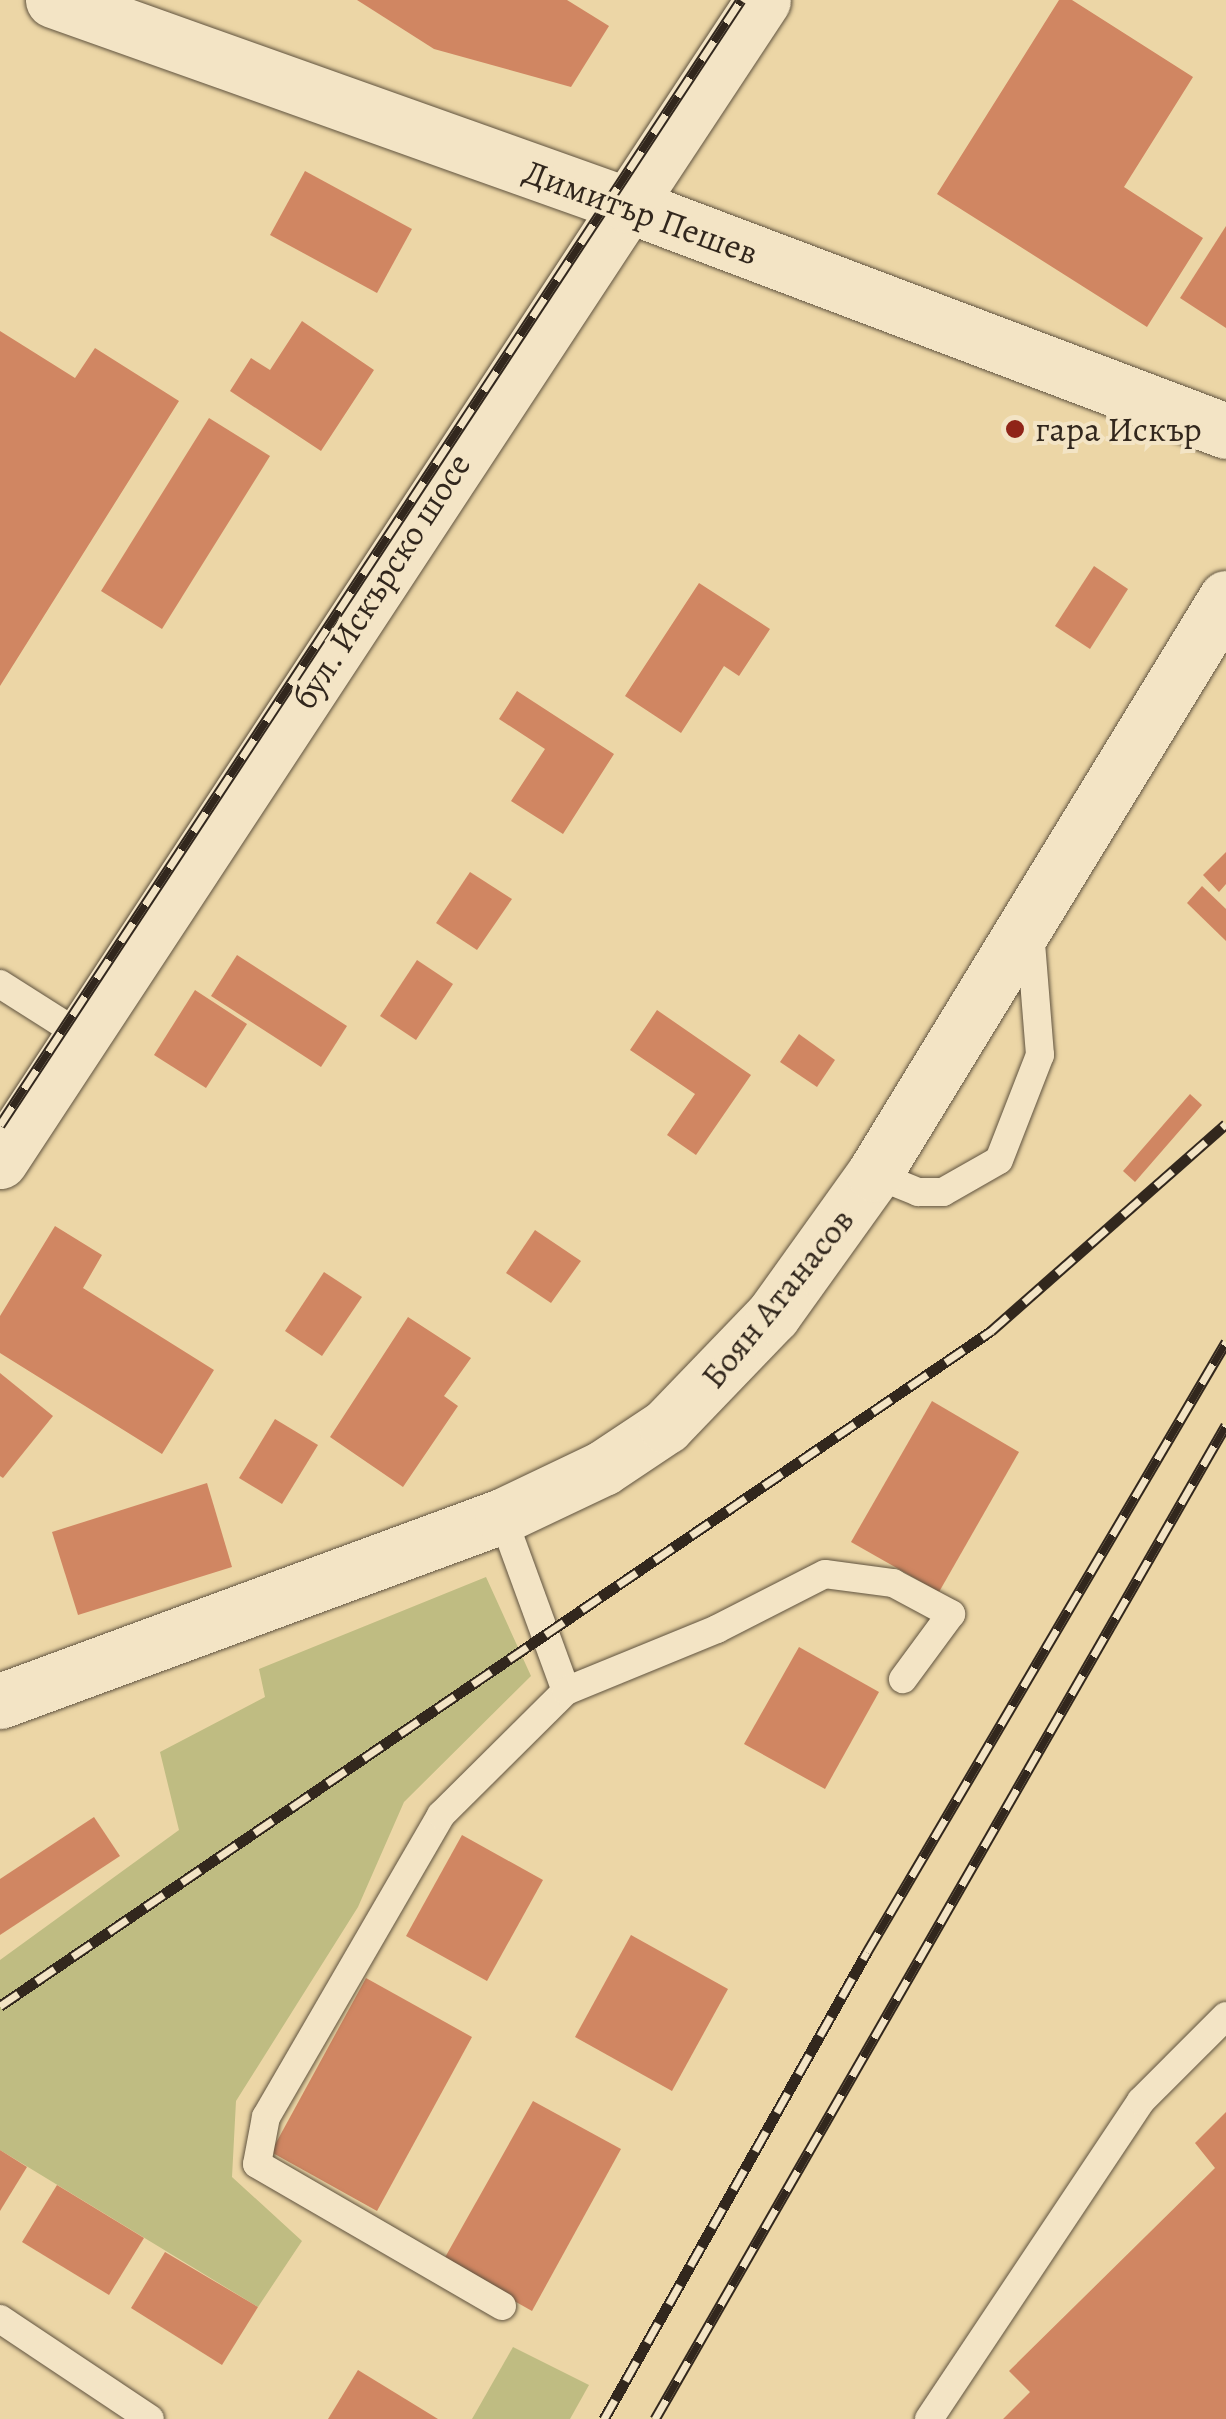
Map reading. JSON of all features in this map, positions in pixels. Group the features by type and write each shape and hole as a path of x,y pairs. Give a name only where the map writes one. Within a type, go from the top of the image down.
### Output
{"street":[{"name":"Димитър Пешев","path":"53,0 628,206 1226,431"},
{"name":"бул. Искърско шосе","path":"0,1161 762,0"},
{"name":"Боян Атанасов","path":"0,1700 502,1516 589,1475 666,1426 772,1315 874,1174 1226,598"}],"lane":[{"path":"874,1174 918,1192 944,1192 998,1160 1040,1055 1029,921"},
{"path":"0,984 82,1036"},
{"path":"502,1516 566,1692"},
{"path":"502,2306 257,2164 266,2117 441,1816 566,1692 717,1629 825,1574 893,1583 950,1614 903,1679"},
{"path":"929,2419 1141,2100 1226,2016"},
{"path":"0,2320 150,2419"}],"shaded area":[{"path":"486,1577 531,1676 404,1802 358,1907 236,2101 232,2177 302,2241 258,2307 0,2150 0,1960 179,1830 160,1752 265,1697 259,1669"},
{"path":"513,2347 589,2385 570,2419 472,2419"}],"building":[{"path":"357,0 567,0 609,26 571,87 434,49"},
{"path":"1059,0 1072,0 1193,77 1124,187 1203,238 1147,327 937,194"},
{"path":"305,171 412,229 377,293 270,235"},
{"path":"1226,226 1226,328 1180,298"},
{"path":"302,321 374,370 321,451 230,391 251,358 270,370"},
{"path":"0,331 75,378 95,348 179,401 0,686"},
{"path":"209,418 270,456 162,629 101,591"},
{"path":"1094,566 1128,589 1090,649 1055,626"},
{"path":"699,583 770,629 739,676 724,666 681,733 625,696"},
{"path":"517,691 614,754 563,834 511,801 545,749 499,719"},
{"path":"1226,852 1226,884 1219,892 1203,875"},
{"path":"470,872 512,899 477,950 436,923"},
{"path":"1202,886 1226,909 1226,941 1187,903"},
{"path":"237,955 347,1026 321,1067 211,996"},
{"path":"417,960 453,984 416,1040 380,1016"},
{"path":"195,990 247,1024 206,1088 154,1055"},
{"path":"657,1010 751,1075 696,1155 667,1135 695,1094 630,1050"},
{"path":"799,1034 835,1060 817,1087 780,1062"},
{"path":"1190,1094 1202,1105 1135,1182 1123,1171"},
{"path":"55,1226 102,1255 83,1288 214,1370 162,1454 0,1353 0,1316"},
{"path":"535,1230 581,1261 551,1303 506,1273"},
{"path":"324,1272 362,1297 322,1356 285,1331"},
{"path":"408,1317 471,1358 444,1396 458,1406 403,1487 330,1437"},
{"path":"0,1373 53,1416 3,1478 0,1476"},
{"path":"932,1401 1019,1452 939,1592 851,1542"},
{"path":"275,1419 318,1445 282,1504 239,1478"},
{"path":"207,1483 232,1567 78,1615 52,1532"},
{"path":"799,1647 879,1692 825,1789 744,1744"},
{"path":"94,1817 120,1856 0,1935 0,1879"},
{"path":"462,1835 543,1880 487,1981 406,1936"},
{"path":"631,1935 728,1989 672,2091 575,2037"},
{"path":"366,1978 472,2037 377,2211 271,2152"},
{"path":"533,2101 621,2149 532,2311 443,2261"},
{"path":"1226,2112 1226,2419 1003,2419 1030,2392 1009,2371 1215,2168 1195,2143"},
{"path":"0,2150 27,2167 0,2211"},
{"path":"57,2185 144,2238 109,2295 22,2242"},
{"path":"165,2252 258,2307 222,2365 131,2308"},
{"path":"358,2370 438,2419 328,2419"}],"railway":[{"path":"0,1125 741,0"},
{"path":"0,2006 991,1331 1226,1124"},
{"path":"604,2419 867,1952 1226,1342"},
{"path":"655,2419 1226,1425"}],"place":[{"name":"гара Искър","path":"1015,429"}]}
